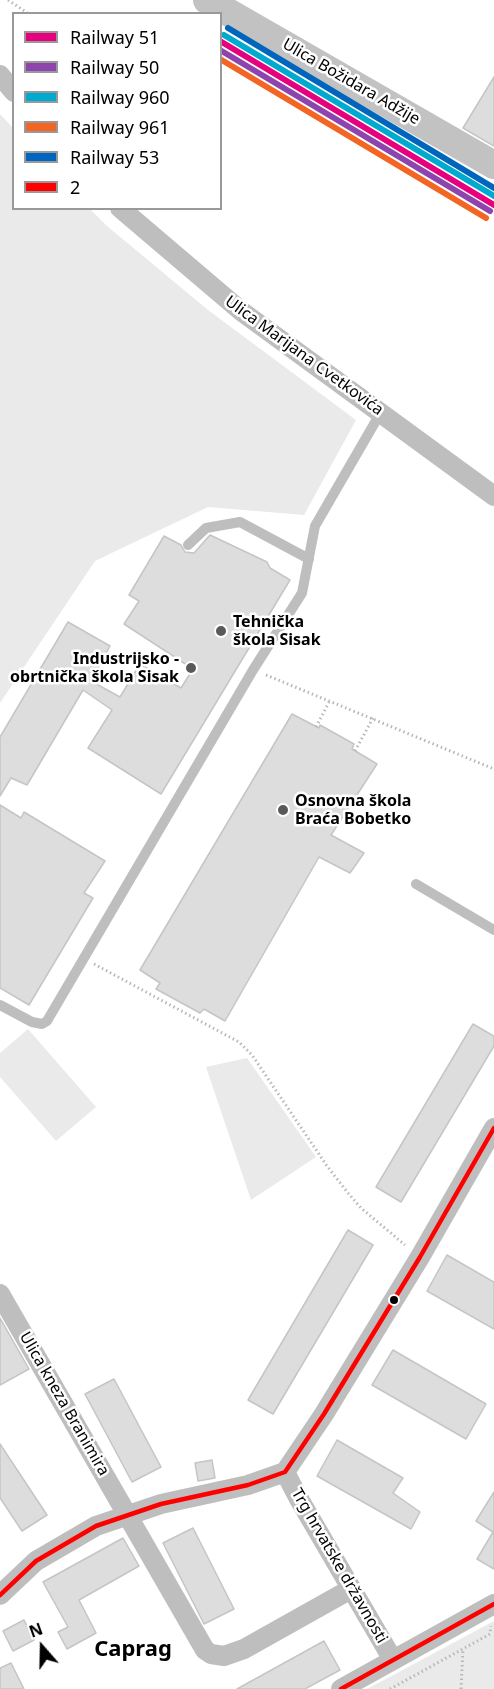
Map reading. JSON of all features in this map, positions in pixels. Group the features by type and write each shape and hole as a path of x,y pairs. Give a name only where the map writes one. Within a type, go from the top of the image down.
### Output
{"main road":[{"name":"Ulica Božidara Adžije","path":"207,0 494,165"}],"street":[{"path":"0,75 12,90"},
{"name":"Ulica Marijana Cvetkovića","path":"122,210 241,311 494,496"},
{"path":"0,1595 36,1562 64,1543 96,1526 161,1504 248,1485 285,1472 324,1414 420,1257 494,1128"},
{"name":"Ulica kneza Branimira","path":"0,1294 205,1650 211,1654 224,1656 244,1649 351,1589"},
{"name":"Trg hrvatske državnosti","path":"285,1472 393,1660"},
{"path":"341,1689 393,1660 492,1612"}],"lane":[{"path":"0,1005 32,1022 45,1023 253,670 302,593 315,526 381,412"},
{"path":"188,544 206,528 240,522 309,559"},
{"path":"416,884 494,930"}],"path":[{"path":"8,0 26,12"},
{"path":"253,670 494,769"},
{"path":"316,727 329,702"},
{"path":"355,751 373,718"},
{"path":"82,957 239,1042 252,1055 327,1166 348,1193 361,1208 420,1257"},
{"path":"390,1689 490,1634 492,1612"},
{"path":"461,1689 463,1643"}],"shaded area":[{"path":"0,114 12,127 12,210 91,210 208,310 356,420 304,515 208,507 95,561 0,703"},
{"path":"28,1029 96,1107 56,1141 0,1077 0,1053"},
{"path":"247,1058 316,1157 251,1200 206,1067"},
{"path":"494,1621 494,1689 367,1689"}],"building":[{"path":"494,77 494,146 463,128"},
{"path":"210,535 267,562 270,568 290,580 161,794 88,748 112,710 83,690 27,785 11,778 0,796 0,737 68,622 110,646 91,681 120,697 140,664 181,688 193,669 124,624 139,601 129,595 164,536 181,545 185,552 194,553"},
{"path":"292,714 319,728 320,725 354,744 352,749 377,764 331,835 364,853 350,873 319,857 225,1021 204,1009 200,1013 156,989 160,983 140,970"},
{"path":"0,805 21,818 24,812 105,861 84,893 93,898 29,1005 0,988"},
{"path":"473,1024 494,1036 494,1046 401,1202 376,1187"},
{"path":"348,1230 373,1245 273,1414 248,1400"},
{"path":"447,1255 494,1282 494,1329 427,1291"},
{"path":"0,1318 29,1369 0,1385"},
{"path":"393,1350 486,1404 466,1439 372,1385"},
{"path":"114,1379 161,1467 132,1482 85,1394"},
{"path":"337,1440 403,1478 393,1493 420,1512 411,1529 317,1476"},
{"path":"0,1444 47,1515 22,1531 0,1498"},
{"path":"212,1460 215,1478 198,1481 195,1463"},
{"path":"494,1492 494,1569 477,1559 493,1532 476,1521"},
{"path":"193,1528 234,1609 204,1624 163,1543"},
{"path":"123,1538 139,1566 79,1600 96,1633 67,1649 58,1632 68,1627 43,1582"},
{"path":"24,1620 34,1640 13,1651 3,1631"},
{"path":"324,1641 340,1670 305,1689 237,1689"},
{"path":"11,1663 24,1689 0,1689 0,1668"}],"rail line":[{"name":"53","path":"228,28 494,188"},
{"name":"960","path":"224,35 494,196"},
{"name":"51","path":"222,42 494,205"},
{"name":"50","path":"222,51 490,211"},
{"name":"961","path":"222,60 486,218"}],"transit line":[{"name":"2","path":"0,1595 36,1561 96,1526 161,1504 248,1485 285,1472 324,1414 420,1257 494,1128"},
{"name":"2","path":"341,1689 494,1604"}],"place":[{"name":"Tehnička škola Sisak","path":"221,631"},
{"name":"Industrijsko - obrtnička škola Sisak","path":"191,668"},
{"name":"Osnovna škola Braća Bobetko","path":"283,810"}],"district":[{"name":"Caprag","path":"133,1650"}]}
